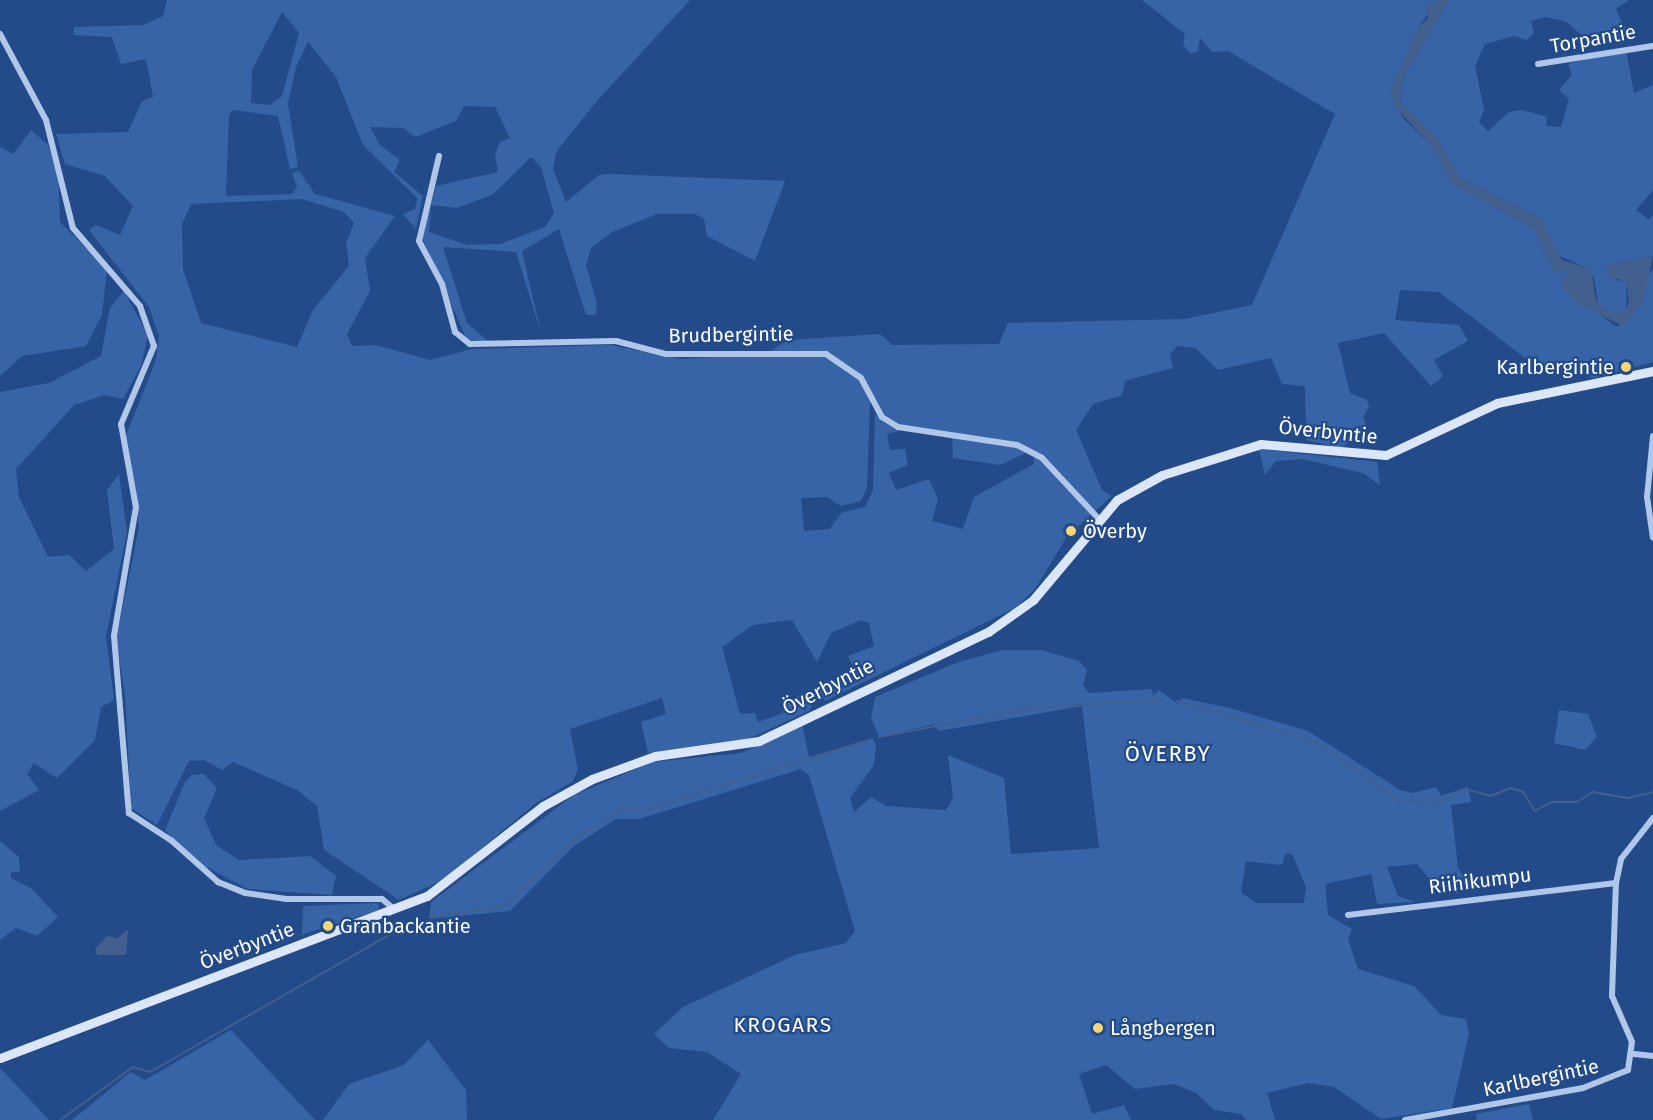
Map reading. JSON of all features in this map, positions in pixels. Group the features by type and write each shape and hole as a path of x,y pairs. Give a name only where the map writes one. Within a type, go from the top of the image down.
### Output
{"street":[{"path":"0,34 46,120 74,228 140,306 154,346 121,424 136,507 114,636 129,813 172,841 218,882 245,893 287,899 382,900 393,909"},
{"name":"Torpantie","path":"1538,64 1557,65 1616,48 1653,46"},
{"name":"Brudbergintie","path":"439,156 419,241 442,284 455,332 470,344 616,341 666,354 826,354 861,378 882,417 898,427 1017,445 1042,458 1098,518"},
{"name":"Överbyntie","path":"0,1058 438,890 543,806 592,779 655,756 759,741 988,632 1032,600 1098,518 1144,483 1246,446 1275,443 1367,458 1386,455 1497,403 1653,371"},
{"path":"1653,436 1647,497 1653,538"},
{"path":"1653,818 1621,859 1616,883 1612,996 1634,1054 1653,1056"},
{"name":"Riihikumpu","path":"1348,915 1616,883"},
{"name":"Karlbergintie","path":"1406,1120 1612,1080 1628,1070 1634,1054"}],"shaded area":[{"path":"167,0 690,0 596,102 556,152 553,169 566,202 599,175 609,174 785,181 755,261 707,236 704,219 695,214 657,214 612,232 591,248 586,265 597,304 596,315 586,315 559,229 522,251 541,333 516,252 443,247 467,323 489,342 467,340 422,237 436,186 498,172 495,154 500,142 510,138 495,107 464,106 456,121 415,137 403,128 370,127 380,145 400,160 394,172 423,196 416,229 403,214 415,209 417,198 363,145 336,77 308,42 296,67 288,104 298,167 290,169 278,116 234,110 229,114 226,196 292,194 297,187 292,173 299,171 315,194 395,216 365,258 370,291 347,334 352,346 375,345 430,360 472,349 610,345 680,359 766,354 788,340 880,334 892,345 999,344 1008,323 1185,319 1252,305 1335,114 1228,51 1212,52 1200,38 1198,51 1191,54 1183,45 1185,34 1142,0 1438,0 1419,26 1391,91 1402,117 1430,144 1453,184 1534,229 1570,272 1561,282 1563,288 1617,327 1643,302 1645,276 1653,270 1653,362 1595,378 1529,361 1439,292 1400,290 1395,320 1459,325 1468,341 1434,360 1443,376 1431,386 1384,333 1338,343 1350,393 1367,400 1369,407 1363,417 1368,430 1341,448 1306,440 1305,386 1282,384 1271,358 1218,370 1195,348 1177,346 1170,354 1173,368 1125,381 1122,395 1093,404 1076,430 1102,490 1112,496 1068,535 1035,589 1015,608 825,701 819,691 855,672 848,656 874,646 869,623 861,620 831,633 817,662 792,620 753,625 722,647 740,714 755,713 758,722 783,713 783,702 806,693 814,702 809,711 746,740 648,753 641,722 666,714 662,698 570,729 578,770 572,782 536,803 443,880 399,900 324,850 317,806 297,790 233,762 222,770 204,760 189,761 157,825 131,808 125,693 116,640 139,527 125,438 156,360 159,336 149,307 89,230 96,225 120,235 133,206 105,176 65,164 56,134 128,132 142,101 153,97 146,59 121,64 112,37 74,35 74,27 143,25 163,16","holes":["282,12 299,33 282,96 270,105 251,103 252,70","531,157 541,167 554,213 545,227 500,244 467,245 429,232 431,205 457,208 492,195","302,199 344,212 354,223 346,243 349,266 313,310 297,347 201,323 183,269 182,224 191,204","876,398 884,414 901,425 952,432 953,458 1000,465 1034,449 1034,464 974,497 963,529 932,521 938,499 929,479 896,490 889,473 908,465 905,449 890,450 887,434 899,431 875,414 873,490 865,507 841,513 830,529 804,531 801,498 827,497 841,506 861,501 867,488 870,402"]},
{"path":"1438,0 1449,0 1404,76 1400,101 1438,139 1460,178 1541,218 1562,260 1591,269 1596,300 1608,311 1623,314 1629,303 1627,281 1611,278 1605,265 1653,256 1643,302 1623,326 1577,303 1563,288 1561,282 1570,272 1552,271 1534,229 1452,184 1430,144 1394,106 1391,91 1419,26 1428,19 1426,5"},
{"path":"1449,0 1629,0 1616,9 1623,25 1634,33 1631,40 1591,43 1565,21 1546,17 1531,21 1534,33 1527,40 1514,36 1485,44 1475,66 1484,110 1479,122 1488,131 1509,112 1521,110 1547,117 1546,126 1561,127 1569,99 1559,90 1572,75 1568,64 1605,53 1626,50 1634,93 1653,85 1653,190 1636,210 1649,220 1653,215 1653,256 1605,265 1616,280 1627,281 1626,313 1612,314 1598,303 1594,278 1585,267 1557,255 1541,218 1460,178 1438,139 1400,101 1404,76"},
{"path":"31,130 48,145 58,171 60,222 107,269 102,315 86,346 22,356 0,376 0,147 13,154"},
{"path":"124,291 148,335 141,366 123,399 105,395 74,405 16,469 19,497 48,557 69,555 86,571 114,549 107,490 119,474 127,532 106,636 114,700 101,707 95,740 57,778 34,763 27,774 39,790 0,811 0,392 49,383 101,356 110,308"},
{"path":"1259,449 1377,462 1380,485 1363,473 1302,459 1276,461 1265,475"},
{"path":"1002,650 1041,650 1079,661 1087,670 1083,685 1089,693 1152,689 1153,696 1159,690 1178,704 1182,698 1230,708 1308,731 1400,790 1413,793 1436,787 1441,796 1468,787 1471,802 1451,805 1458,868 1467,883 1457,894 1438,880 1433,883 1417,864 1387,867 1398,896 1415,902 1377,904 1371,874 1325,884 1328,915 1352,929 1348,939 1358,969 1414,986 1441,1015 1466,1019 1469,1034 1452,1108 1381,1119 1334,1087 1308,1083 1267,1093 1275,1120 1246,1120 1241,1114 1214,1110 1196,1093 1174,1084 1135,1089 1106,1065 1079,1074 1092,1114 1124,1105 1131,1120 713,1120 741,1074 707,1052 669,1048 654,1034 683,1007 795,955 846,943 855,931 809,775 801,769 639,819 616,819 574,846 510,911 429,919 431,902 574,795 653,762 741,753 802,725 809,757 872,739 876,744 874,765 850,798 854,812 871,797 886,806 946,810 953,798 948,755 1004,778 1011,854 1099,848 1082,706 939,731 934,724 879,737 871,718 875,697 956,663","holes":["1285,854 1292,854 1306,887 1304,903 1256,903 1241,892 1246,861 1282,865"]},
{"path":"1559,710 1588,714 1597,737 1585,750 1554,743"},
{"path":"204,774 217,788 204,818 216,845 239,860 310,856 336,876 332,895 248,889 193,860 165,830 185,782 192,775"},
{"path":"0,841 19,857 20,872 11,872 11,878 31,888 58,917 37,936 16,928 0,940"},
{"path":"377,903 380,910 288,939 302,934 303,906"},
{"path":"128,930 126,955 97,955 95,949 107,936 117,938"},
{"path":"231,1030 315,1120 72,1120 131,1072 145,1080"},
{"path":"428,1040 466,1090 467,1120 323,1120 349,1084 404,1065"},
{"path":"0,1068 49,1120 0,1120"},
{"path":"1529,1104 1533,1120 1477,1120 1476,1114"}],"waterway":[{"path":"879,737 1028,708 1163,700"},
{"path":"1177,701 1315,741 1398,800 1434,803 1469,790 1491,796 1511,788 1523,792 1535,811 1551,802 1577,802 1593,792 1628,798 1653,792"},
{"path":"430,917 505,906 576,838 622,809 643,810 872,739"},
{"path":"60,1120 133,1067 150,1072 415,920"}],"place":[{"name":"Karlbergintie","path":"1626,367"},
{"name":"Överby","path":"1071,531"},
{"name":"Granbackantie","path":"328,926"},
{"name":"Långbergen","path":"1098,1028"}],"district":[{"name":"ÖVERBY","path":"1168,754"},
{"name":"KROGARS","path":"783,1025"}]}
